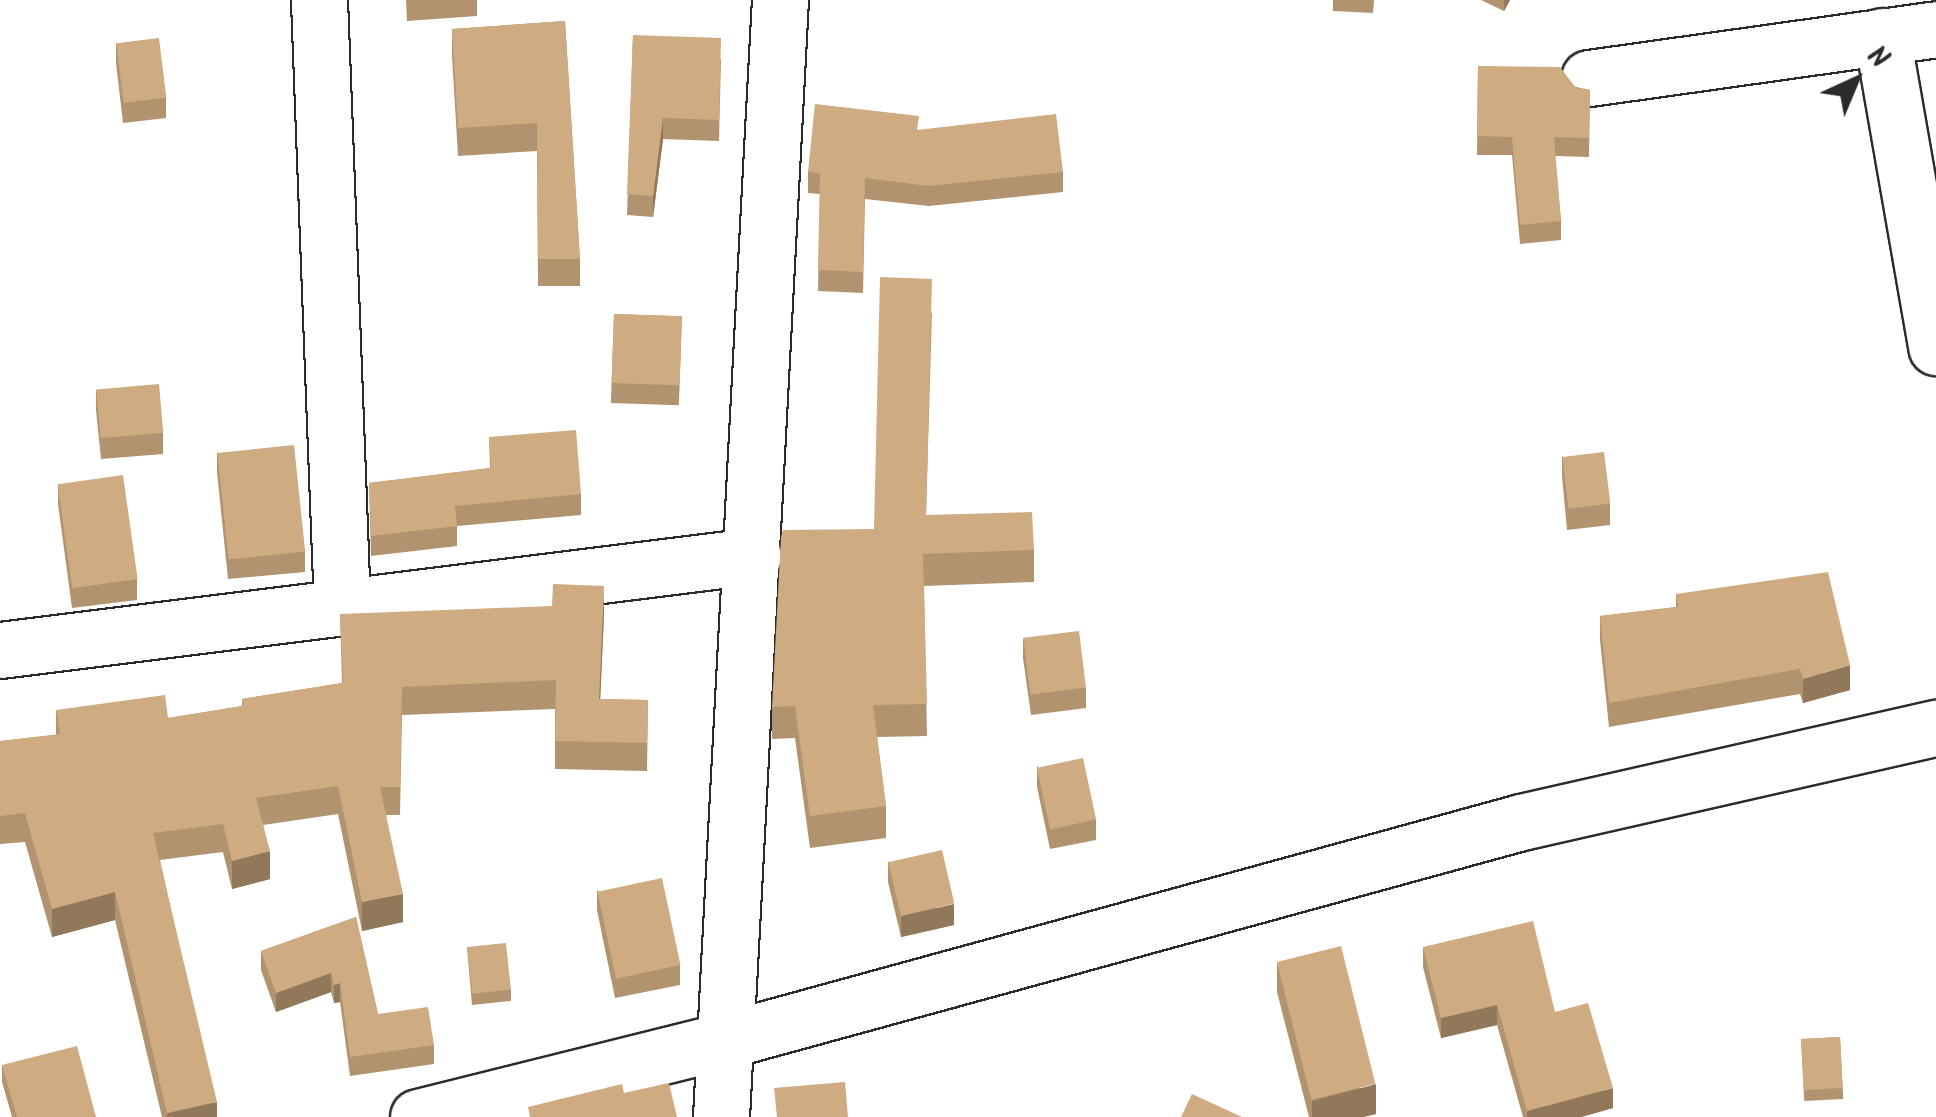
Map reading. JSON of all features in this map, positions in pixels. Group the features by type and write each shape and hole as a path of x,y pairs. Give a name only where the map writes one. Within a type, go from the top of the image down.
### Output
{"street":[{"path":"319,0 342,608"},
{"path":"721,1117 780,0"},
{"path":"1589,78 1936,29"},
{"path":"1882,36 1936,347"},
{"path":"0,650 753,556"},
{"path":"418,1117 726,1040 1522,822 1936,728"}],"building":[{"path":"565,21 580,259 538,259 537,123 458,128 452,29"},
{"path":"633,35 721,38 719,120 663,118 653,196 627,194"},
{"path":"159,38 166,98 124,103 116,43"},
{"path":"1478,66 1560,67 1576,88 1590,90 1589,138 1554,137 1561,221 1520,225 1512,137 1477,136"},
{"path":"815,104 919,116 917,130 1056,114 1063,172 929,186 865,178 863,272 818,270 820,173 808,172"},
{"path":"880,277 932,279 926,515 1032,512 1034,550 923,554 927,704 873,705 886,806 810,816 795,706 772,707 781,537 783,530 874,529"},
{"path":"614,314 682,316 680,385 612,383"},
{"path":"159,384 163,433 101,438 96,389"},
{"path":"576,430 581,494 455,506 457,526 371,536 369,483 491,468 489,437"},
{"path":"294,445 305,551 229,559 217,453"},
{"path":"1604,452 1610,504 1569,509 1562,457"},
{"path":"123,475 138,579 72,588 58,484"},
{"path":"1828,572 1850,665 1803,679 1800,669 1609,703 1600,616 1678,607 1676,594"},
{"path":"553,584 604,586 599,699 648,700 647,743 555,741 556,680 402,687 400,787 380,787 403,894 362,902 338,786 256,798 270,851 232,861 223,824 153,833 217,1102 167,1113 115,892 52,909 25,813 0,816 0,741 60,734 56,710 165,695 168,718 243,706 242,699 343,683 340,614 552,606"},
{"path":"1079,631 1086,688 1030,694 1023,638"},
{"path":"1083,758 1096,820 1050,829 1037,768"},
{"path":"942,850 954,904 901,916 888,862"},
{"path":"662,878 681,965 616,979 597,892"},
{"path":"356,917 378,1014 428,1007 434,1045 350,1057 340,983 334,985 331,973 276,993 261,951"},
{"path":"1533,921 1555,1012 1588,1003 1613,1088 1527,1111 1497,1005 1441,1018 1423,947"},
{"path":"506,943 511,990 472,994 467,947"},
{"path":"1341,946 1375,1084 1311,1100 1277,962"},
{"path":"1840,1037 1843,1088 1804,1090 1801,1039"},
{"path":"77,1046 96,1117 17,1117 2,1065"},
{"path":"845,1082 848,1117 777,1117 774,1088"},
{"path":"669,1083 677,1117 530,1117 528,1107 622,1084 624,1093"},
{"path":"1192,1094 1242,1117 1181,1117"}]}
